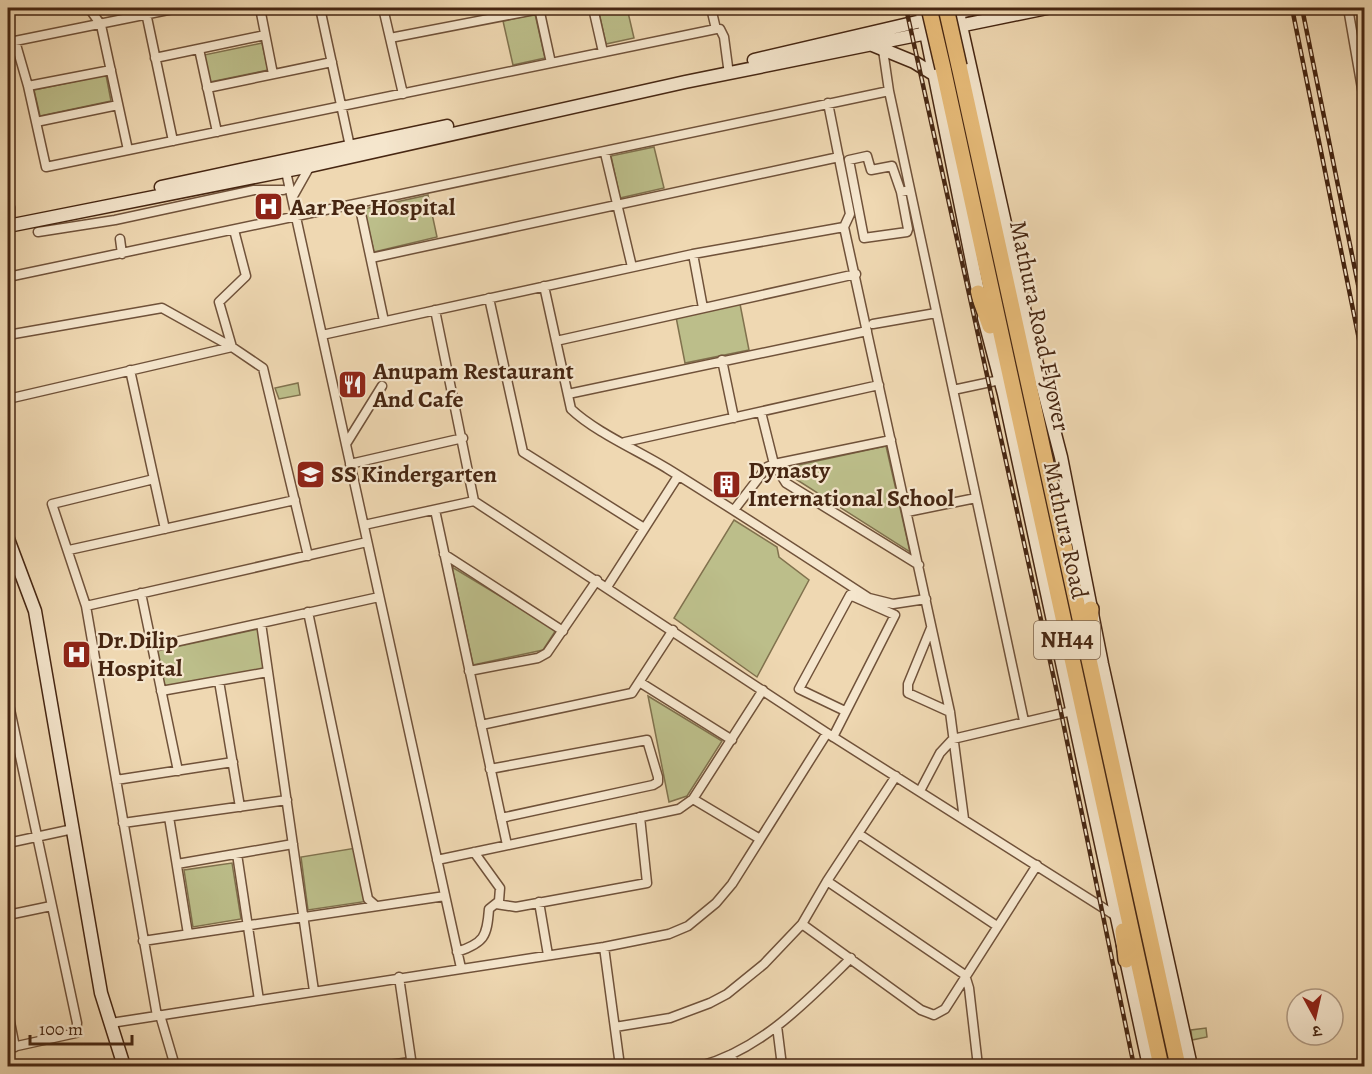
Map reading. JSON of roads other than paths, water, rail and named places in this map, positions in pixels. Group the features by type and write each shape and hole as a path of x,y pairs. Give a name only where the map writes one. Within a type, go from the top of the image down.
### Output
{"highway":[{"name":"Mathura Road Flyover","path":"954,9 1020,342 1088,654"},
{"name":"Mathura Road Flyover","path":"925,11 1015,400"},
{"path":"978,293 1015,400"},
{"name":"Mathura Road","path":"1015,400 1120,880"},
{"path":"1088,654 1091,609"},
{"name":"NH44","path":"1088,654 1178,1066"},
{"path":"1120,880 1126,960"},
{"name":"NH44","path":"1120,880 1161,1066"}],"main road":[{"path":"8,219 285,166 728,67 925,11 977,8"},
{"path":"8,219 268,174 285,166 310,166 352,151 999,16 1047,8"},
{"path":"954,9 960,25 1034,354 1061,457 1091,609 1191,1066"},
{"path":"925,11 926,33 978,293 1000,381 1149,1066"},
{"path":"965,48 984,20"},
{"path":"869,44 935,75"},
{"path":"932,59 949,49 965,48"},
{"path":"8,538 35,611 101,993 124,1066"}],"street":[{"path":"89,8 101,25 128,150"},
{"path":"178,8 145,11 101,25 15,41 28,86 46,167 716,29 720,29 724,37 728,67"},
{"path":"260,8 273,74"},
{"path":"320,8 352,151"},
{"path":"383,8 403,94"},
{"path":"390,38 539,8 551,63"},
{"path":"593,8 603,52"},
{"path":"711,8 716,29"},
{"path":"1348,8 1365,100"},
{"path":"145,11 173,141"},
{"path":"155,58 265,35"},
{"path":"199,49 217,132"},
{"path":"883,50 905,191 908,229 907,232 871,239 864,238 863,235 849,160 867,156 872,170 892,166 905,191 936,313 1024,721"},
{"path":"207,88 332,62"},
{"path":"28,86 111,70"},
{"path":"8,277 606,153 828,102 889,91"},
{"path":"828,102 850,214 844,227 870,327 879,385 950,712 964,819"},
{"path":"36,122 118,105"},
{"path":"606,153 632,267"},
{"path":"371,258 839,157"},
{"path":"285,166 461,968"},
{"path":"292,198 310,166"},
{"path":"268,174 292,198"},
{"path":"38,232 115,220 254,190 283,190"},
{"path":"359,204 384,321"},
{"path":"322,335 693,254 844,227"},
{"path":"232,347 219,302 246,276 234,230"},
{"path":"848,239 863,235"},
{"path":"120,239 123,254"},
{"path":"693,254 703,308"},
{"path":"556,341 856,274"},
{"path":"544,286 571,409 584,421 625,442 869,598 893,604 926,599"},
{"path":"489,298 523,452 644,528"},
{"path":"8,336 162,308 232,347 263,368 308,556"},
{"path":"435,310 463,438 474,501"},
{"path":"568,394 936,313"},
{"path":"8,399 232,347"},
{"path":"722,360 734,418"},
{"path":"130,370 165,529"},
{"path":"953,390 1000,381"},
{"path":"625,442 879,385"},
{"path":"346,444 381,386"},
{"path":"762,412 774,464 786,483 919,566"},
{"path":"350,464 463,438"},
{"path":"734,510 767,467 891,440"},
{"path":"607,587 678,476"},
{"path":"154,479 52,504 86,606 143,941 158,1016 175,1066"},
{"path":"907,512 976,498"},
{"path":"69,550 295,500"},
{"path":"364,525 474,501 830,735 1116,916"},
{"path":"435,510 507,845"},
{"path":"86,606 368,542"},
{"path":"444,554 563,630"},
{"path":"470,671 538,658 547,653 597,580"},
{"path":"141,594 178,771"},
{"path":"111,1023 399,977 604,948 655,939 688,926 727,890 845,711 895,615 850,595 799,689 845,711"},
{"path":"152,646 379,597"},
{"path":"308,612 369,899 376,906"},
{"path":"261,623 314,991"},
{"path":"931,628 908,684 908,693 950,712"},
{"path":"481,725 632,693 641,683 673,630"},
{"path":"161,691 268,672"},
{"path":"219,681 240,807"},
{"path":"641,683 732,740"},
{"path":"437,860 679,809 693,798 763,690"},
{"path":"8,700 77,1023 76,1033 11,1048 8,1012"},
{"path":"920,791 940,753 952,739 1072,711"},
{"path":"490,769 647,740 658,777 658,782 653,785 501,818"},
{"path":"116,780 233,762"},
{"path":"615,1027 670,1018 728,994 764,964 801,924 896,776"},
{"path":"693,798 760,839"},
{"path":"123,823 287,800"},
{"path":"169,817 188,934"},
{"path":"496,904 516,906 647,883 640,817"},
{"path":"8,843 73,829"},
{"path":"859,834 998,926"},
{"path":"177,864 293,844"},
{"path":"458,952 477,945 483,938 488,927 489,909 499,901 500,888 474,852"},
{"path":"237,854 258,1000"},
{"path":"801,924 921,1010 934,1015 945,1009 1037,866"},
{"path":"827,881 965,975 969,988 978,1066 972,1066"},
{"path":"143,941 445,896"},
{"path":"539,902 548,955"},
{"path":"8,915 51,906"},
{"path":"604,948 620,1066"},
{"path":"700,1066 732,1054 777,1026 851,958"},
{"path":"381,1066 411,1064 399,977"},
{"path":"777,1026 782,1066"},
{"path":"732,1054 734,1066"}],"railway":[{"path":"906,8 1056,688 1134,1066"},
{"path":"1292,8 1364,364"},
{"path":"1302,8 1364,314"}],"place":[{"name":"Aar Pee Hospital","path":"269,207"},
{"name":"Anupam Restaurant And Cafe","path":"352,385"},
{"name":"SS Kindergarten","path":"310,474"},
{"name":"Dynasty International School","path":"727,484"},
{"name":"Dr.Dilip Hospital","path":"76,654"}]}
